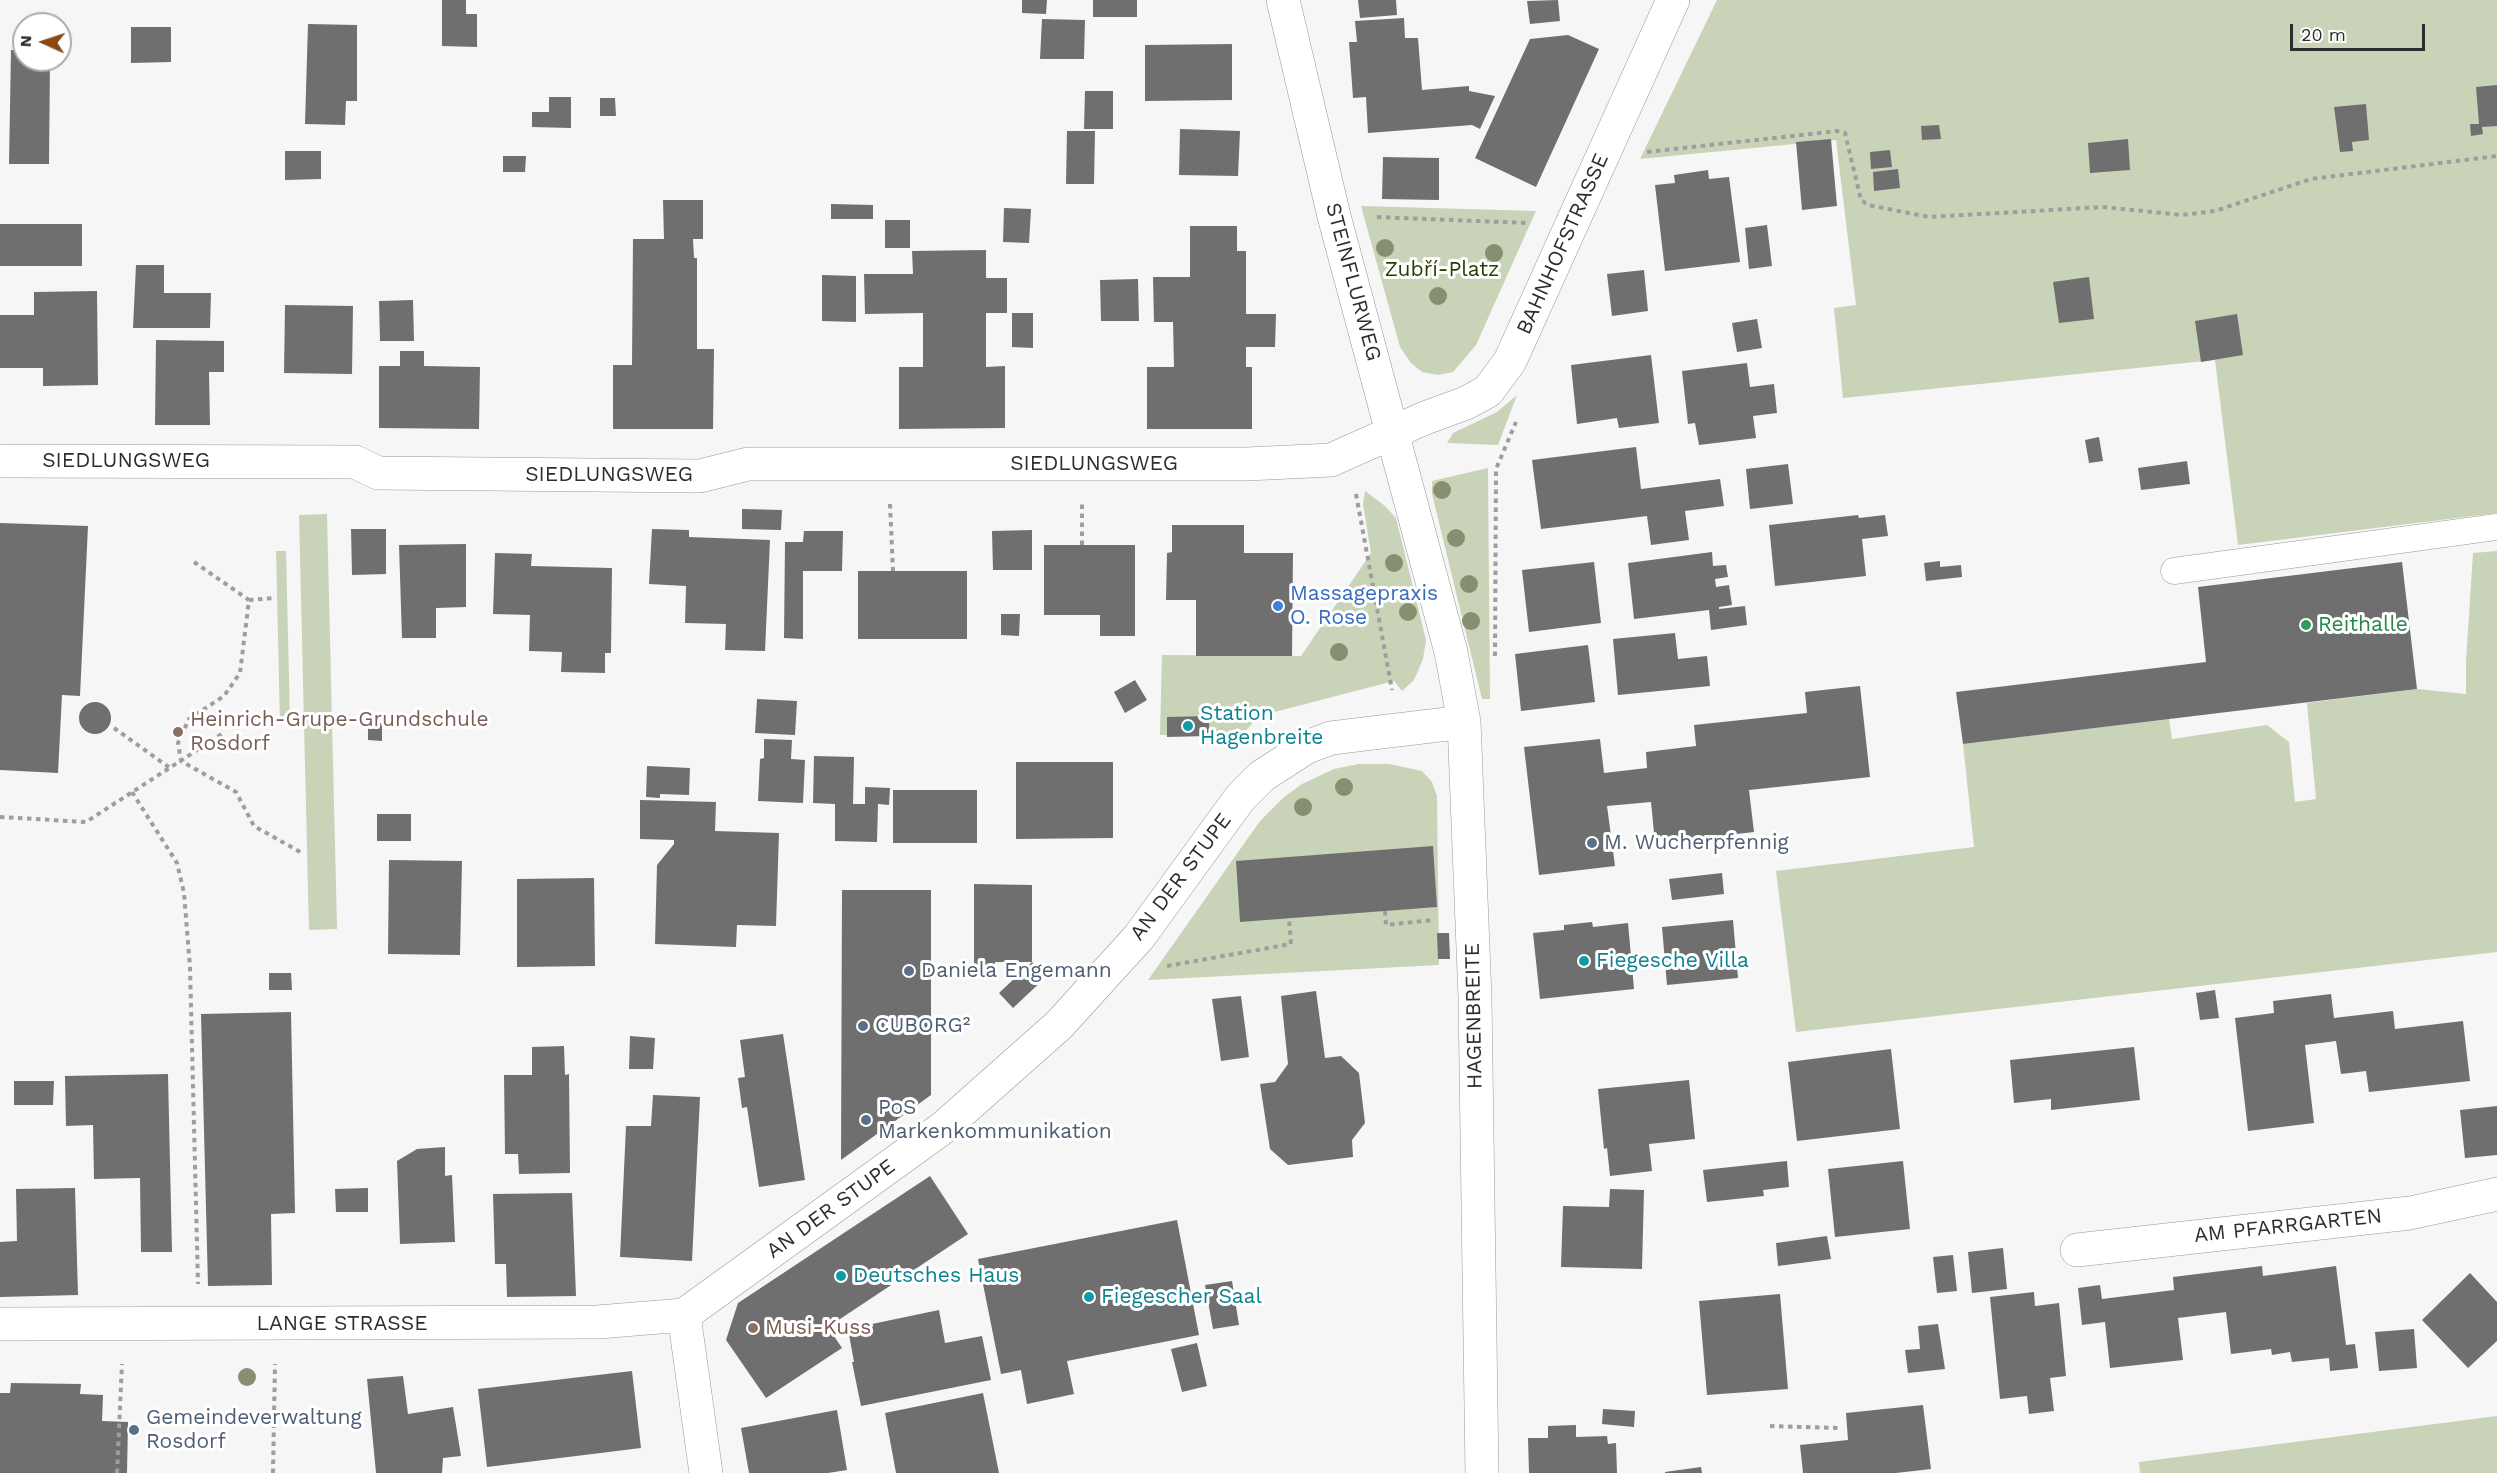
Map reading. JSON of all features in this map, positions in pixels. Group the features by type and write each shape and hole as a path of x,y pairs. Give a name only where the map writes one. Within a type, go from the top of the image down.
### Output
{"street":[{"name":"STEINFLURWEG","path":"1283,0 1334,216 1428,563"},
{"name":"BAHNHOFSTRASSE","path":"1394,432 1466,403 1488,391 1510,361 1673,0"},
{"name":"SIEDLUNGSWEG","path":"0,461 355,462 378,473 700,476 748,464 1246,464 1331,460 1349,454 1394,432"},
{"name":"HAGENBREITE","path":"1428,563 1451,652 1464,722 1472,916 1482,1473"},
{"name":"AN DER STUPE","path":"684,1315 944,1127 1059,1025 1139,937 1240,798 1262,776 1306,747 1331,738 1464,722"},
{"name":"AM PFARRGARTEN","path":"2077,1250 2410,1212 2497,1194"},
{"name":"LANGE STRASSE","path":"0,1324 598,1322 684,1315"},
{"path":"684,1315 706,1473"}],"lane":[{"path":"2174,571 2497,527"}],"path":[{"path":"1608,144 1637,153 1837,131 1845,133 1861,200 1868,205 1929,217 2103,207 2182,215 2215,212 2311,179 2497,156"},
{"path":"1334,216 1570,225"},
{"path":"1495,658 1496,468 1517,421"},
{"path":"1349,454 1400,729"},
{"path":"888,465 893,571"},
{"path":"194,562 249,600 275,598"},
{"path":"181,761 178,743 189,719 224,696 240,673 249,600"},
{"path":"114,728 170,768"},
{"path":"0,817 86,822 225,732"},
{"path":"181,761 236,792 254,826 302,853"},
{"path":"132,792 177,863 184,893 190,979 200,1324"},
{"path":"1385,911 1386,925 1472,916"},
{"path":"1102,978 1291,944 1289,918"},
{"path":"117,1473 123,1324"},
{"path":"273,1473 276,1324"},
{"path":"1770,1426 1841,1428"}],"green space":[{"path":"1717,0 2497,0 2497,513 2238,545 2215,360 1843,398 1834,308 1856,305 1836,140 1640,159"},
{"name":"Zubří-Platz","path":"1361,206 1536,211 1476,345 1453,372 1438,375 1422,372 1411,363 1400,347"},
{"path":"1517,395 1498,445 1447,443 1453,433 1497,412"},
{"path":"1488,468 1490,699 1482,699 1432,494 1432,481"},
{"path":"1365,491 1385,506 1396,518 1426,640 1423,659 1414,680 1402,691 1394,681 1259,716 1241,736 1160,735 1162,655 1301,656 1371,553 1363,504"},
{"path":"327,514 337,929 309,930 299,515"},
{"path":"276,551 286,551 290,722 280,723"},
{"path":"2497,551 2497,952 1796,1032 1776,871 1974,847 1963,744 2169,719 2172,739 2267,725 2289,742 2295,802 2316,799 2307,703 2417,689 2466,694 2473,553"},
{"path":"1359,764 1389,764 1422,771 1432,782 1437,796 1439,965 1148,980 1260,821 1284,797 1302,784 1334,769"},
{"path":"2497,1416 2497,1473 2140,1473 2139,1462"}],"building":[{"path":"442,0 466,0 466,14 477,14 477,47 442,46"},
{"path":"1022,0 1047,0 1046,14 1022,13"},
{"path":"1093,0 1137,0 1137,17 1093,17"},
{"path":"1358,0 1396,0 1397,15 1360,18"},
{"path":"1558,0 1560,21 1530,24 1527,1"},
{"path":"1404,18 1405,38 1418,38 1422,90 1469,86 1469,91 1495,96 1480,129 1472,125 1368,133 1366,97 1353,98 1349,42 1357,42 1355,21"},
{"path":"1042,19 1085,20 1084,59 1040,59"},
{"path":"308,24 357,25 357,101 346,101 345,125 305,124"},
{"path":"131,27 171,27 171,62 131,63"},
{"path":"1568,35 1599,49 1536,187 1475,158 1530,39"},
{"path":"1232,44 1232,100 1145,101 1145,45"},
{"path":"12,50 12,72 50,72 49,164 9,164"},
{"path":"2497,85 2497,126 2482,127 2483,134 2471,136 2470,124 2479,124 2476,87"},
{"path":"1085,91 1113,91 1113,129 1084,129"},
{"path":"549,97 571,97 571,128 532,127 532,112 549,112"},
{"path":"600,98 615,98 616,116 600,116"},
{"path":"2366,104 2369,140 2352,142 2353,151 2340,152 2334,107"},
{"path":"1939,125 1941,139 1922,140 1921,126"},
{"path":"1180,129 1240,131 1238,176 1179,175"},
{"path":"1067,131 1095,131 1094,184 1066,184"},
{"path":"1831,139 1837,206 1802,210 1796,142"},
{"path":"2128,139 2130,170 2090,173 2088,143"},
{"path":"1890,150 1892,167 1871,169 1870,152"},
{"path":"285,151 321,151 321,179 285,180"},
{"path":"503,156 526,156 525,172 503,172"},
{"path":"1383,157 1439,158 1439,200 1382,199"},
{"path":"1898,169 1900,188 1874,191 1873,172"},
{"path":"1708,170 1709,179 1729,177 1740,262 1665,271 1655,185 1675,183 1674,175"},
{"path":"663,200 703,200 703,239 693,239 694,258 697,258 697,349 714,349 713,429 613,429 613,365 632,365 633,239 664,239"},
{"path":"831,204 873,205 873,219 831,219"},
{"path":"1004,208 1031,209 1029,243 1003,242"},
{"path":"885,220 910,220 910,248 885,248"},
{"path":"0,224 82,224 82,266 0,266"},
{"path":"1767,225 1772,266 1749,269 1745,228"},
{"path":"1190,226 1237,226 1237,251 1246,251 1246,314 1276,314 1275,347 1246,347 1246,367 1252,367 1252,429 1147,429 1147,367 1174,367 1173,322 1154,322 1153,277 1190,277"},
{"path":"986,250 986,278 1007,278 1007,313 986,313 986,367 1005,366 1005,428 899,429 899,367 923,367 923,313 865,314 864,274 913,274 912,251"},
{"path":"136,265 164,265 164,293 211,293 210,328 133,328"},
{"path":"1644,270 1648,311 1612,316 1607,274"},
{"path":"822,275 856,276 856,322 822,321"},
{"path":"2089,277 2094,319 2059,323 2053,282"},
{"path":"1138,279 1139,321 1101,321 1100,280"},
{"path":"97,291 98,385 43,386 43,368 0,368 0,315 34,315 34,292"},
{"path":"413,300 414,341 380,341 379,301"},
{"path":"285,305 353,306 352,374 284,373"},
{"path":"1012,313 1033,313 1033,348 1012,347"},
{"path":"2237,314 2243,355 2201,362 2195,321"},
{"path":"1757,319 1762,348 1737,352 1732,323"},
{"path":"156,340 224,341 224,372 209,372 210,425 155,425"},
{"path":"400,351 424,351 424,366 480,367 479,429 379,428 379,366 400,366"},
{"path":"1651,355 1659,423 1619,428 1617,418 1577,424 1571,365"},
{"path":"1747,363 1750,387 1774,384 1777,413 1753,416 1756,438 1699,445 1695,423 1688,424 1682,371"},
{"path":"2099,437 2103,461 2089,463 2085,440"},
{"path":"1636,447 1641,489 1720,479 1724,506 1685,511 1689,540 1651,545 1647,516 1541,529 1532,460"},
{"path":"2187,461 2190,484 2141,490 2138,468"},
{"path":"1788,464 1793,504 1750,509 1746,469"},
{"path":"742,509 782,510 781,530 742,529"},
{"path":"1858,515 1859,518 1885,515 1888,536 1862,539 1866,576 1775,586 1769,525"},
{"path":"0,523 88,526 80,696 62,695 58,773 0,770"},
{"path":"1172,525 1244,525 1244,553 1293,553 1292,656 1196,656 1196,600 1166,600 1167,553 1172,552"},
{"path":"351,529 386,529 386,574 352,575"},
{"path":"652,529 689,530 689,537 770,540 765,651 725,650 726,624 685,623 686,586 649,584"},
{"path":"1032,530 1032,570 993,570 992,531"},
{"path":"804,531 843,531 842,571 803,571 803,639 784,638 785,542 803,542"},
{"path":"466,544 466,607 436,608 436,638 402,638 399,545"},
{"path":"1044,545 1135,545 1135,636 1100,636 1100,615 1044,615"},
{"path":"1712,552 1713,566 1726,565 1728,577 1715,579 1716,587 1729,585 1732,605 1719,607 1719,609 1745,606 1747,625 1711,630 1709,610 1634,619 1628,563"},
{"path":"495,553 532,554 531,566 612,568 611,653 605,653 605,673 561,672 562,652 529,651 530,615 493,614"},
{"path":"1940,561 1940,567 1961,565 1962,577 1926,581 1924,563"},
{"path":"1594,562 1601,623 1529,632 1522,570"},
{"path":"2402,562 2417,689 1963,744 1956,692 2206,662 2198,587"},
{"path":"858,571 967,571 967,639 858,639"},
{"path":"1001,614 1020,614 1019,636 1001,635"},
{"path":"1675,633 1678,659 1707,656 1710,686 1618,695 1613,639"},
{"path":"1588,645 1595,702 1521,711 1515,654"},
{"path":"1135,680 1147,700 1125,713 1114,692"},
{"path":"1860,686 1870,777 1749,790 1754,832 1655,843 1651,802 1607,806 1615,866 1539,875 1524,747 1600,739 1604,773 1647,768 1646,752 1696,746 1694,725 1807,713 1805,692"},
{"path":"757,699 797,701 795,735 755,733"},
{"path":"95,702 106,707 111,718 106,729 95,734 84,729 79,718 84,707"},
{"name":"Station Hagenbreite","path":"1209,716 1209,736 1167,737 1167,717"},
{"path":"368,723 382,723 382,741 368,740"},
{"path":"764,739 792,740 791,759 805,760 803,803 758,801 760,759 764,758"},
{"path":"814,756 854,757 853,804 865,804 865,787 890,788 889,805 878,804 877,842 835,841 835,804 813,803"},
{"path":"1016,762 1113,762 1113,838 1016,839"},
{"path":"647,766 690,768 689,795 660,794 660,798 646,797"},
{"path":"893,790 977,790 977,843 893,843"},
{"path":"640,800 716,802 715,831 779,833 776,926 737,925 736,947 655,944 657,865 674,844 674,840 640,839"},
{"path":"377,814 411,814 411,841 377,841"},
{"path":"1433,846 1437,907 1240,922 1236,861"},
{"path":"389,860 462,861 460,955 388,954"},
{"path":"1722,873 1724,894 1672,900 1669,879"},
{"path":"594,878 595,966 517,967 517,879"},
{"path":"974,884 1032,885 1032,962 995,962 995,974 974,974"},
{"path":"842,890 931,890 931,1095 841,1160"},
{"path":"1733,920 1738,978 1667,985 1662,927"},
{"name":"Fiegesche Villa","path":"1592,922 1593,927 1628,923 1634,989 1540,999 1533,933 1564,930 1564,925"},
{"path":"1437,933 1449,933 1450,959 1438,959"},
{"path":"1032,962 1046,977 1013,1008 999,993"},
{"path":"269,973 291,973 292,990 269,990"},
{"path":"2215,990 2219,1018 2200,1020 2196,993"},
{"path":"1316,991 1325,1058 1341,1056 1359,1073 1365,1123 1352,1140 1353,1157 1288,1165 1270,1149 1260,1084 1275,1082 1288,1064 1281,996"},
{"path":"2331,994 2334,1018 2393,1011 2395,1029 2463,1021 2470,1081 2369,1092 2366,1071 2341,1074 2336,1041 2305,1045 2314,1123 2248,1131 2235,1018 2274,1013 2273,1001"},
{"path":"1241,996 1249,1057 1221,1061 1212,999"},
{"path":"291,1012 295,1213 271,1214 272,1285 208,1286 201,1014"},
{"path":"783,1034 805,1180 759,1187 747,1107 742,1108 738,1078 745,1077 740,1040"},
{"path":"630,1036 655,1038 653,1069 629,1069"},
{"path":"564,1046 565,1075 569,1074 570,1173 519,1174 518,1154 505,1154 504,1075 532,1075 532,1047"},
{"path":"2134,1047 2140,1100 2051,1110 2051,1099 2014,1103 2010,1060"},
{"path":"1891,1049 1900,1129 1797,1141 1788,1062"},
{"path":"168,1074 172,1252 141,1252 140,1178 94,1179 93,1125 66,1126 65,1076"},
{"path":"1689,1080 1695,1139 1649,1144 1652,1171 1610,1176 1607,1148 1604,1149 1598,1089"},
{"path":"14,1081 54,1081 53,1105 14,1105"},
{"path":"653,1095 700,1097 692,1261 620,1257 626,1126 651,1126"},
{"path":"2497,1106 2497,1155 2465,1158 2460,1110"},
{"path":"445,1147 445,1176 452,1175 455,1242 400,1244 397,1161 417,1149"},
{"path":"1787,1161 1789,1187 1763,1190 1764,1196 1707,1202 1703,1170"},
{"path":"1903,1161 1910,1229 1835,1237 1828,1169"},
{"name":"Deutsches Haus","path":"930,1176 968,1234 828,1327 842,1348 766,1398 726,1340 738,1303"},
{"path":"75,1188 78,1295 0,1297 0,1242 17,1241 16,1189"},
{"path":"368,1188 368,1212 336,1212 335,1189"},
{"path":"1610,1189 1644,1190 1642,1269 1561,1267 1563,1206 1609,1207"},
{"path":"572,1193 576,1296 507,1297 506,1264 495,1264 493,1194"},
{"name":"Fiegescher Saal","path":"1177,1220 1199,1335 1067,1361 1074,1394 1027,1404 1021,1370 1001,1374 978,1259"},
{"path":"1827,1236 1831,1259 1778,1266 1776,1243"},
{"path":"2003,1248 2007,1289 1972,1293 1968,1252"},
{"path":"1953,1255 1957,1291 1937,1293 1933,1257"},
{"path":"2262,1266 2263,1276 2336,1266 2346,1345 2355,1344 2358,1368 2330,1371 2329,1358 2292,1362 2290,1352 2272,1355 2271,1349 2231,1354 2226,1312 2178,1318 2183,1360 2110,1368 2105,1322 2082,1325 2078,1288 2100,1285 2102,1299 2174,1290 2173,1277"},
{"path":"2470,1273 2497,1302 2497,1341 2468,1368 2422,1320"},
{"path":"1232,1281 1239,1325 1213,1329 1205,1285"},
{"path":"2034,1292 2035,1306 2059,1303 2066,1376 2050,1378 2054,1411 2029,1414 2027,1396 2000,1399 1990,1297"},
{"path":"1780,1294 1788,1389 1707,1395 1699,1301"},
{"path":"939,1310 945,1343 982,1336 991,1380 861,1406 848,1329"},
{"path":"1938,1324 1945,1369 1908,1373 1905,1350 1920,1349 1918,1326"},
{"path":"2414,1329 2417,1368 2379,1371 2375,1332"},
{"path":"1197,1343 1207,1386 1182,1392 1171,1349"},
{"path":"632,1371 641,1448 487,1467 478,1389"},
{"path":"403,1376 408,1414 453,1407 461,1456 443,1458 442,1473 376,1473 367,1379"},
{"path":"11,1383 81,1384 80,1394 103,1395 102,1421 128,1422 127,1473 0,1473 0,1393 10,1393"},
{"path":"983,1393 999,1473 896,1473 885,1413"},
{"path":"1923,1405 1931,1469 1896,1473 1803,1473 1800,1445 1848,1440 1846,1413"},
{"path":"1603,1409 1635,1411 1634,1427 1602,1424"},
{"path":"837,1410 847,1470 828,1473 749,1473 741,1428"},
{"path":"1576,1425 1576,1437 1607,1436 1608,1444 1616,1443 1617,1473 1529,1473 1528,1438 1548,1438 1548,1426"},
{"path":"1701,1467 1702,1473 1665,1473 1665,1472"}],"place":[{"name":"Massagepraxis O. Rose","path":"1278,606"},
{"name":"Reithalle","path":"2306,625"},
{"name":"Station Hagenbreite","path":"1188,726"},
{"name":"Heinrich-Grupe-Grundschule Rosdorf","path":"178,732"},
{"name":"M. Wucherpfennig","path":"1592,843"},
{"name":"Fiegesche Villa","path":"1584,961"},
{"name":"Daniela Engemann","path":"909,971"},
{"name":"CUBORG²","path":"863,1026"},
{"name":"PoS Markenkommunikation","path":"866,1120"},
{"name":"Deutsches Haus","path":"841,1276"},
{"name":"Fiegescher Saal","path":"1089,1297"},
{"name":"Musi-Kuss","path":"753,1328"},
{"name":"Gemeindeverwaltung Rosdorf","path":"134,1430"}]}
